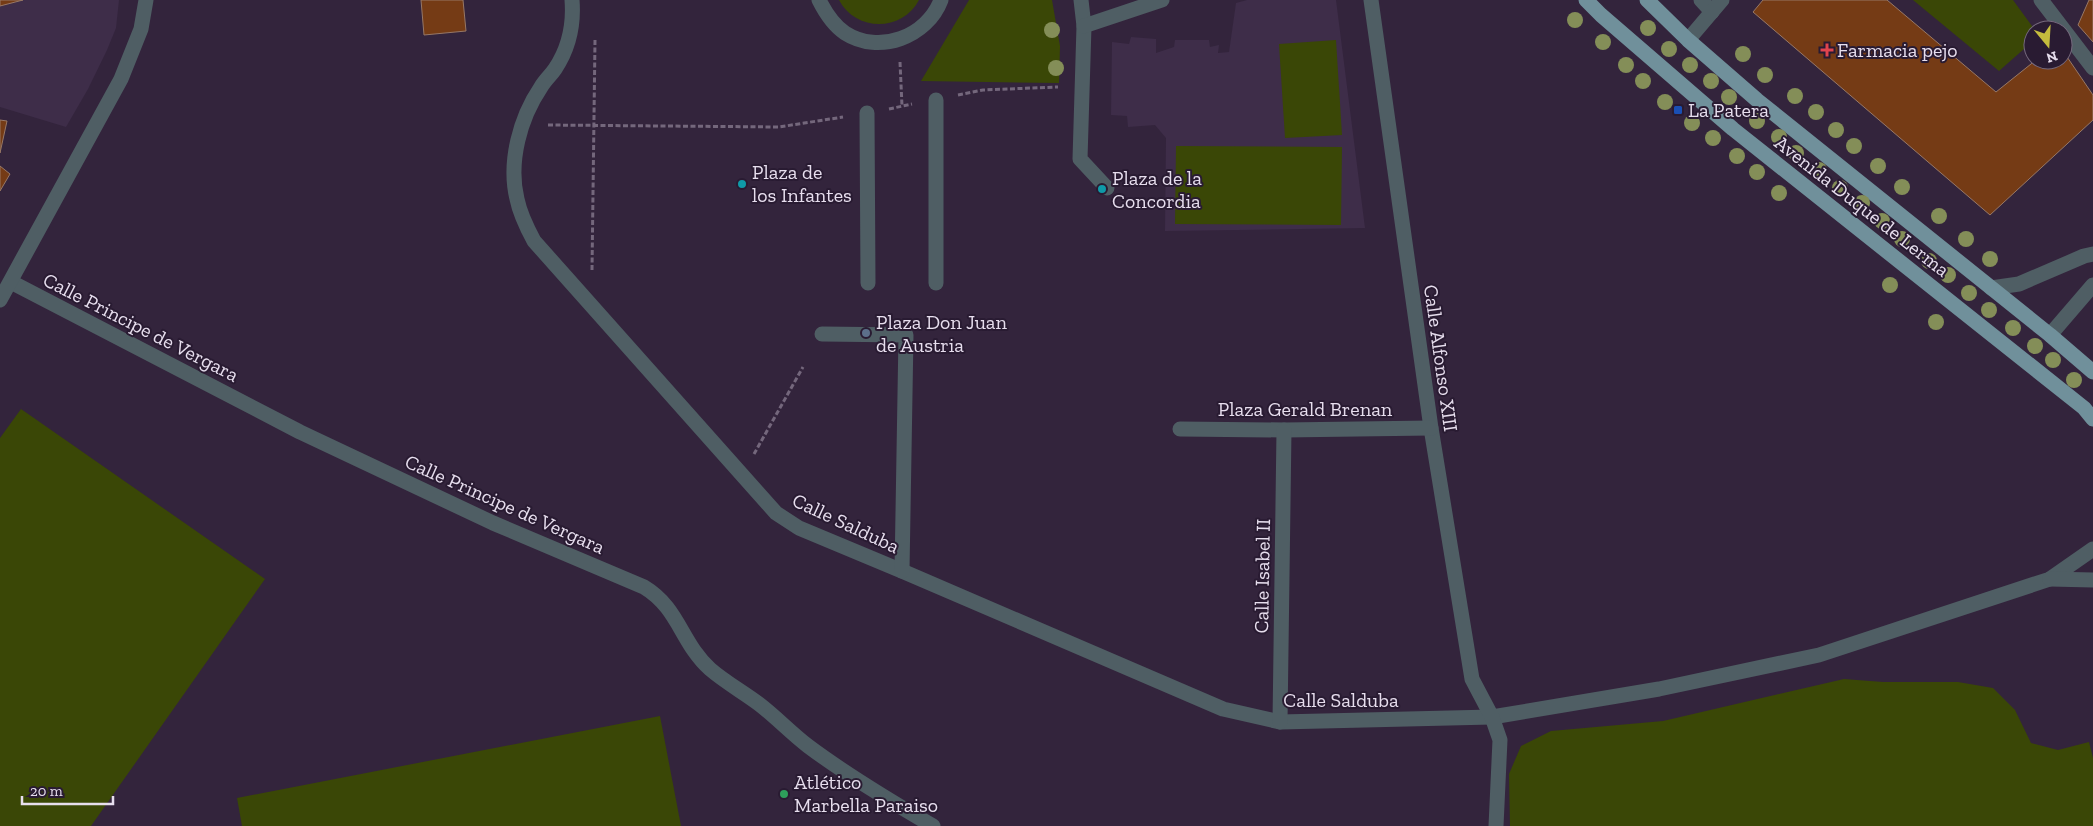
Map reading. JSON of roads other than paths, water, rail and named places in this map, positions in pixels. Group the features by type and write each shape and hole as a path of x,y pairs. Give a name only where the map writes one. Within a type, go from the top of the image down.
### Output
{"main road":[{"name":"Avenida Duque de Lerma","path":"1586,0 1733,129 2084,408 2093,419"},
{"name":"Avenida Duque de Lerma","path":"1647,0 1688,40 1757,100 2050,335 2093,372"}],"street":[{"path":"0,300 121,79 142,29 146,0"},
{"name":"Calle Salduba","path":"572,0 573,14 569,42 556,68 530,105 516,149 513,177 517,200 524,222 534,241 776,513 799,528 1224,709 1280,722 1492,717 1659,689 1819,655 2050,579"},
{"path":"820,0 830,19 845,33 865,41 886,42 906,38 924,26 937,10 941,0"},
{"path":"1081,0 1084,26 1080,159 1107,188"},
{"path":"1084,26 1162,0"},
{"name":"Calle Alfonso XIII","path":"1371,0 1431,428 1472,679 1492,717"},
{"path":"1701,0 1712,12"},
{"path":"1688,40 1722,0"},
{"path":"2041,0 2093,68"},
{"path":"936,100 936,283"},
{"path":"867,113 868,283"},
{"path":"1991,288 2019,284 2084,256 2093,254"},
{"name":"Calle Principe de Vergara","path":"11,282 300,432 493,523 644,587 657,595 668,607 690,645 710,669 760,705 807,746 867,788 933,826"},
{"path":"2050,335 2093,285"},
{"path":"822,334 906,335 902,571"},
{"name":"Plaza Gerald Brenan","path":"1180,429 1431,428"},
{"name":"Calle Isabel II","path":"1280,722 1284,430"},
{"path":"2050,579 2093,549"},
{"path":"2050,579 2093,580"},
{"path":"1492,717 1500,740 1496,826"}],"place":[{"name":"Farmacia pejo","path":"1827,50"},
{"name":"La Patera","path":"1678,110"},
{"name":"Plaza de los Infantes","path":"742,184"},
{"name":"Plaza de la Concordia","path":"1102,189"},
{"name":"Plaza Don Juan de Austria","path":"866,333"},
{"name":"Atlético Marbella Paraiso","path":"784,794"}]}
